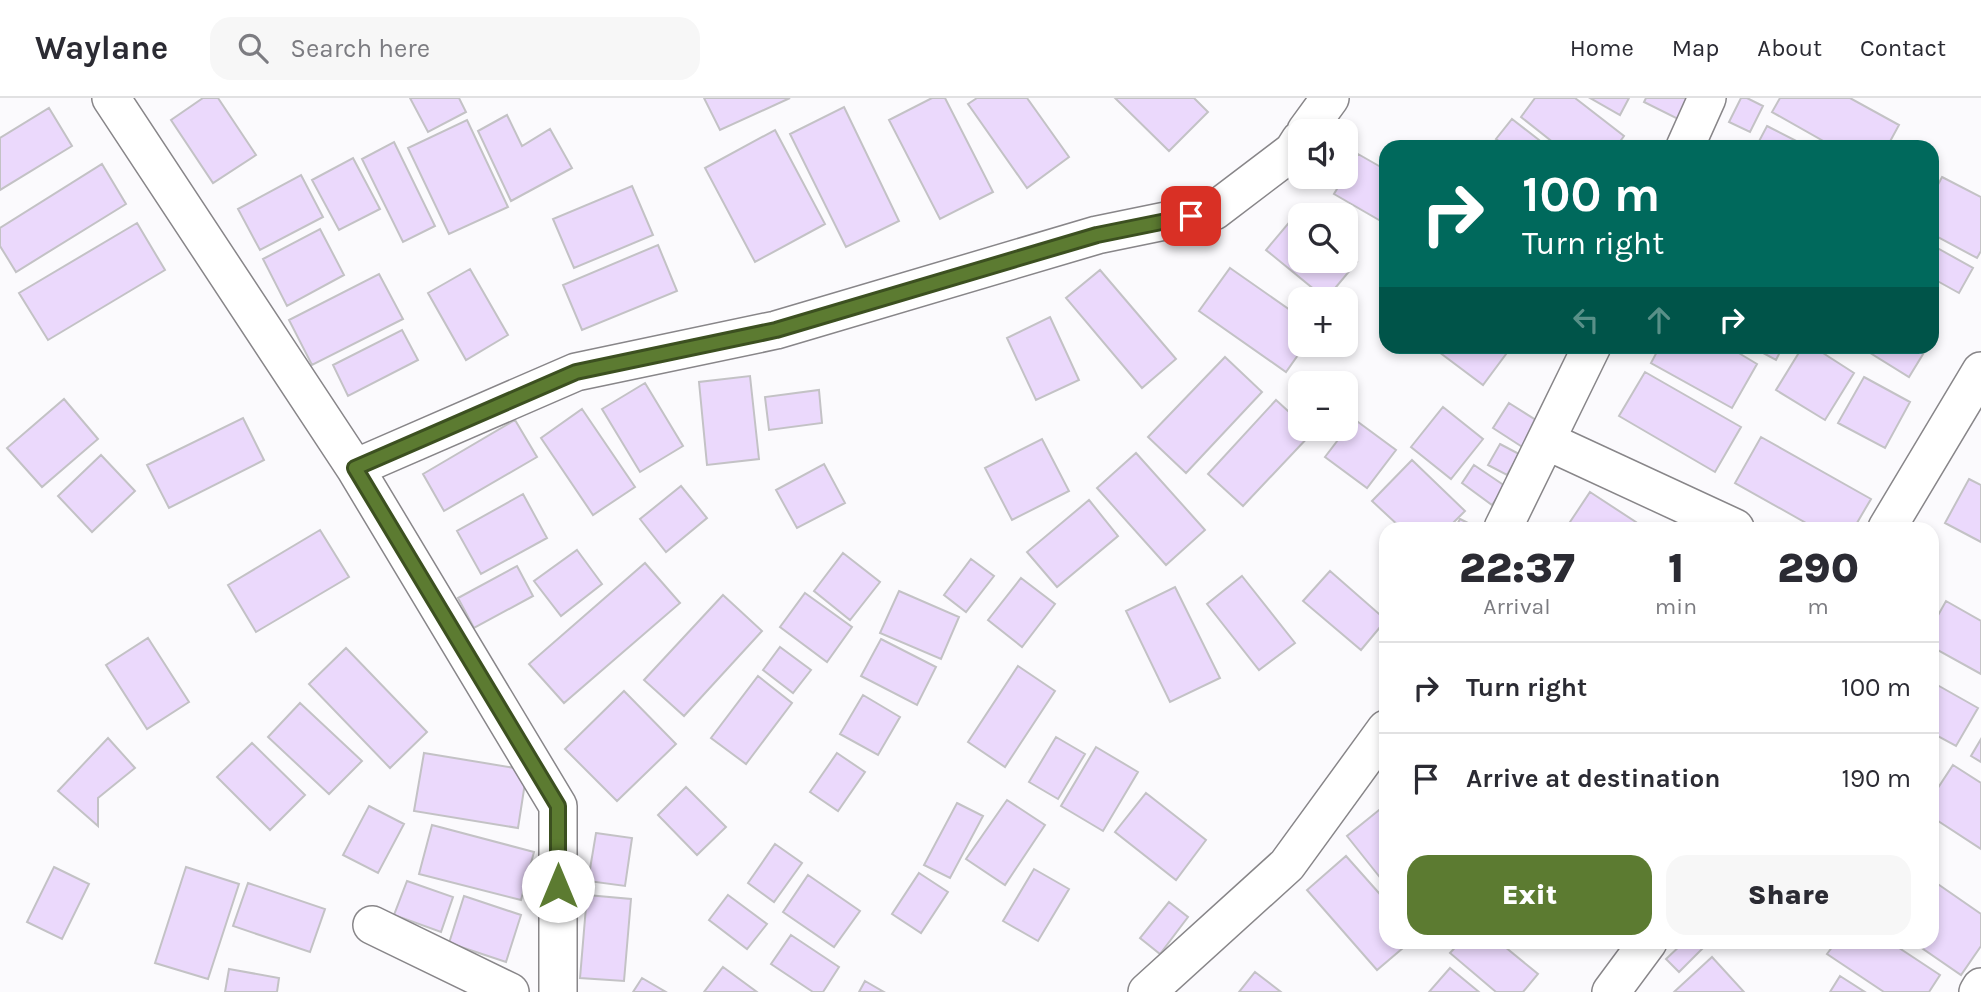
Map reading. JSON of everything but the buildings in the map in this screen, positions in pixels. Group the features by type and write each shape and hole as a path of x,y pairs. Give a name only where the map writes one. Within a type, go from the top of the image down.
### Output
{"street":[{"path":"111,98 355,468 558,806 558,992"},
{"path":"1314,119 1329,98"},
{"path":"1688,140 1707,98"},
{"path":"355,468 576,372 776,330 1097,235 1214,211 1288,154"},
{"path":"1506,522 1588,354"},
{"path":"1891,522 1981,371"},
{"path":"1548,441 1722,522"},
{"path":"1147,992 1287,865 1379,739"},
{"path":"372,925 510,992"},
{"path":"1611,992 1643,949"},
{"path":"1978,992 1981,987"}],"route":[{"path":"558,886 558,806 355,468 576,372 776,330 1097,235 1191,216"}]}
